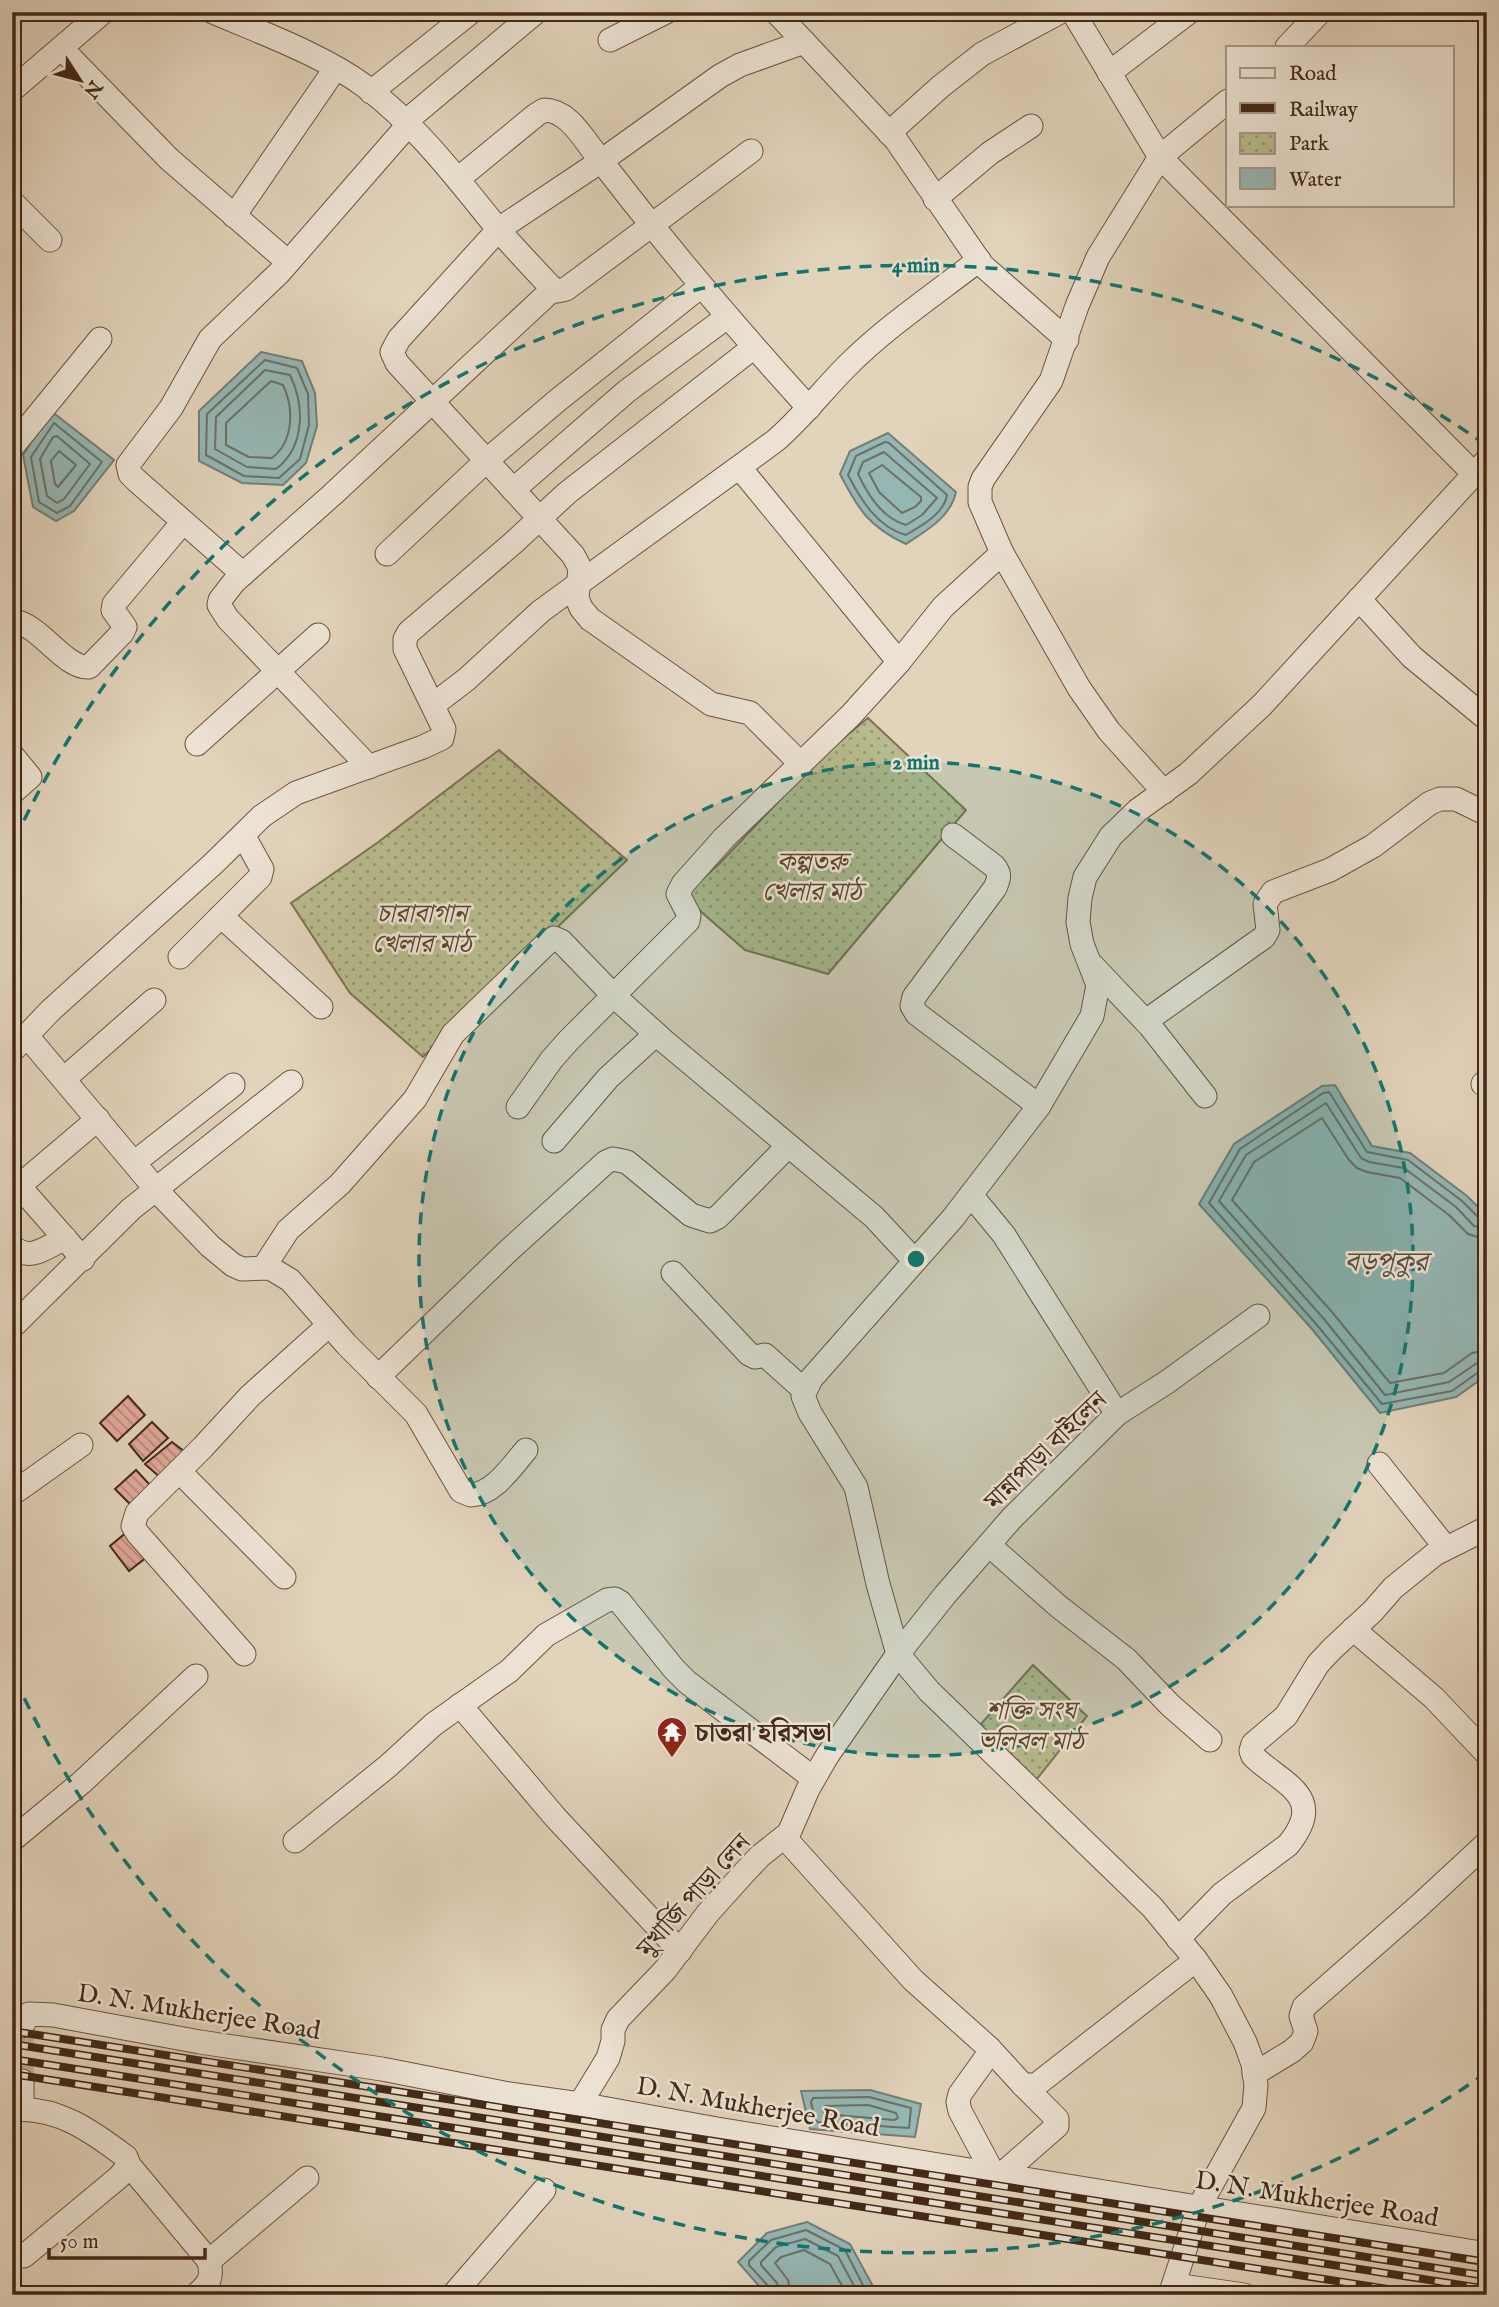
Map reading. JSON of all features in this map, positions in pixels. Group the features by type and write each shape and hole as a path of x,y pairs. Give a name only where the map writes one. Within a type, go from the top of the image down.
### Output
{"street":[{"path":"12,90 103,12"},
{"path":"213,12 335,69 371,92 406,124 458,179 553,289 566,289 751,151"},
{"path":"371,92 471,12"},
{"path":"243,574 136,480 130,474 128,465 171,408 210,339 288,262 406,124 536,12"},
{"path":"610,40 666,12"},
{"path":"776,12 889,133 989,273 1067,340"},
{"path":"889,133 982,54 1060,12"},
{"path":"1073,12 1160,157 1480,467 1262,705 1212,752 1164,793 1125,821 1111,836 1085,877 1080,898 1078,922 1082,944 1098,985 1096,1006 1039,1106 971,1195 804,1390 803,1396 810,1413 856,1487 878,1584 898,1654 929,1691 1138,1890 1196,1960 1235,2020 1245,2042 1254,2074 1254,2108 1199,2207 1172,2290 1244,2295"},
{"path":"1109,73 1189,12"},
{"path":"1288,46 1320,12"},
{"path":"801,764 750,713 711,704 590,619 579,603 580,568 576,560 393,358 392,352 399,339 499,229 601,161 720,76 740,65 804,42"},
{"path":"62,49 169,159 288,262"},
{"path":"234,216 335,69"},
{"path":"1164,793 1094,712 1002,553 980,502 980,487 1051,382 1077,306 1098,257 1160,157 1226,103"},
{"path":"458,179 544,110 559,112 727,317 809,408"},
{"path":"935,199 990,153 1031,126"},
{"path":"12,202 50,240"},
{"path":"433,705 459,686 525,625 579,582 740,468 790,428 862,353 979,260"},
{"path":"387,554 486,461 598,367 701,286"},
{"path":"369,767 228,619 219,606 220,600 243,574 553,289"},
{"path":"513,490 627,391 727,317"},
{"path":"12,447 100,340"},
{"path":"526,1450 505,1475 486,1490 477,1495 466,1494 458,1487 416,1414 378,1377 289,1280 264,1267 242,1269 233,1265 192,1229 64,1079 20,1043 51,1010 126,945 262,816 296,793 442,738 444,729 405,649 406,635 568,493 754,347"},
{"path":"740,468 899,662"},
{"path":"12,625 17,622 29,626 77,665 89,667 125,627 114,610 114,604 183,522"},
{"path":"518,1108 552,1059 688,921 689,915 678,894 683,884 724,838 851,715 899,662 943,607 1002,553"},
{"path":"1359,599 1412,657 1487,719"},
{"path":"197,744 318,635"},
{"path":"12,755 30,777 12,793"},
{"path":"1146,1021 1264,937 1268,930 1265,904 1273,892 1353,858 1389,836 1430,803 1440,799 1456,799 1487,814"},
{"path":"180,957 262,874 243,835"},
{"path":"953,835 995,866 999,872 999,880 914,997 912,1006 916,1014 1039,1106"},
{"path":"221,916 321,1007"},
{"path":"264,1267 288,1230 340,1184 415,1099 453,1034 551,939 561,940 614,996 656,1034 874,1216 914,1260"},
{"path":"1089,961 1146,1021 1205,1096"},
{"path":"64,1079 154,1000"},
{"path":"554,1141 608,1078 656,1034"},
{"path":"12,1327 131,1209 291,1082"},
{"path":"135,1163 233,1085"},
{"path":"83,1259 16,1182 98,1118"},
{"path":"378,1377 507,1252 606,1162 613,1159 627,1162 691,1215 710,1221 718,1217 788,1146"},
{"path":"971,1195 1004,1235 1117,1414"},
{"path":"12,1245 24,1255 31,1255 65,1238"},
{"path":"673,1273 749,1354 755,1357 765,1355 804,1390"},
{"name":"মান্নাপাড়া বাইলেন","path":"898,1654 1011,1519 1117,1414 1167,1382 1258,1316"},
{"path":"244,1654 133,1526 137,1513 250,1396 329,1325"},
{"path":"12,1494 80,1445"},
{"path":"1379,1464 1446,1548"},
{"path":"179,1471 284,1577"},
{"path":"1178,1940 1211,1903 1288,1845 1297,1834 1303,1814 1299,1794 1258,1761 1251,1751 1258,1739 1286,1716 1318,1664 1332,1648 1421,1563 1487,1528"},
{"path":"989,1545 1058,1606 1132,1665 1170,1705 1210,1740"},
{"path":"295,1842 388,1766 434,1724 509,1671 546,1635 607,1600 615,1599 687,1682 813,1778"},
{"path":"1353,1629 1434,1698 1487,1754"},
{"name":"মুখার্জি পাড়া লেন","path":"580,2104 608,2058 618,2019 665,1970 708,1913 754,1863 785,1838 796,1820 813,1778 898,1654"},
{"path":"12,1840 81,1783 196,1676"},
{"path":"460,1705 555,1817 680,1951"},
{"path":"785,1838 913,1980 989,2048 1057,2119 1057,2126 997,2174 960,2111 958,2102 960,2094 988,2055 989,2048"},
{"path":"1254,2074 1302,2042 1306,2031 1301,2016 1304,2007 1487,1843"},
{"path":"1023,2085 1036,2085 1196,1960"},
{"name":"D. N. Mukherjee Road","path":"19,2021 30,2013 53,2015 200,2042 382,2068 509,2094 717,2129 1487,2254"},
{"path":"22,2081 17,2109 45,2112 78,2124 126,2157 129,2165 209,2262 211,2278 207,2286 196,2295"},
{"path":"24,2256 119,2177 129,2165"},
{"path":"209,2262 307,2178"},
{"path":"453,2295 544,2190"}],"green space":[{"name":"কল্পতরু খেলার মাঠ","path":"868,718 966,810 828,974 745,950 683,896 718,865 822,756"},
{"name":"চারাবাগান খেলার মাঠ","path":"499,750 627,860 423,1057 350,993 291,903 377,843"},
{"name":"শক্তি সংঘ ভলিবল মাঠ","path":"1033,1665 1087,1716 1036,1780 973,1733"}],"water":[{"path":"261,352 302,361 315,393 317,426 306,463 283,485 242,483 199,461 199,411"},
{"path":"51,411 114,460 74,511 56,521 33,507 23,455"},
{"path":"888,433 956,492 943,516 906,544 883,531 866,516 840,474 850,451"},
{"name":"বড়পুকুর","path":"1335,1085 1372,1146 1410,1153 1467,1196 1487,1216 1487,1375 1456,1397 1380,1413 1312,1329 1199,1204 1234,1144 1322,1086"},
{"path":"870,2090 921,2104 915,2137 810,2129 801,2091"},
{"path":"807,2222 850,2244 875,2290 874,2295 767,2295 738,2262 767,2233"}],"building":[{"path":"128,1396 145,1415 117,1441 100,1423"},
{"path":"152,1422 168,1438 143,1461 129,1444"},
{"path":"172,1442 185,1452 162,1479 145,1464"},
{"path":"136,1470 150,1485 130,1504 115,1489"},
{"path":"127,1532 148,1556 129,1571 110,1546"}],"tunnel":[{"path":"22,2026 22,2081"}],"railway":[{"path":"12,2031 1487,2262"},
{"path":"12,2044 1487,2276"},
{"path":"12,2059 1487,2289"},
{"path":"12,2074 1426,2295"}],"place":[{"name":"চাতরা হরিসভা","path":"672,1759"}]}
